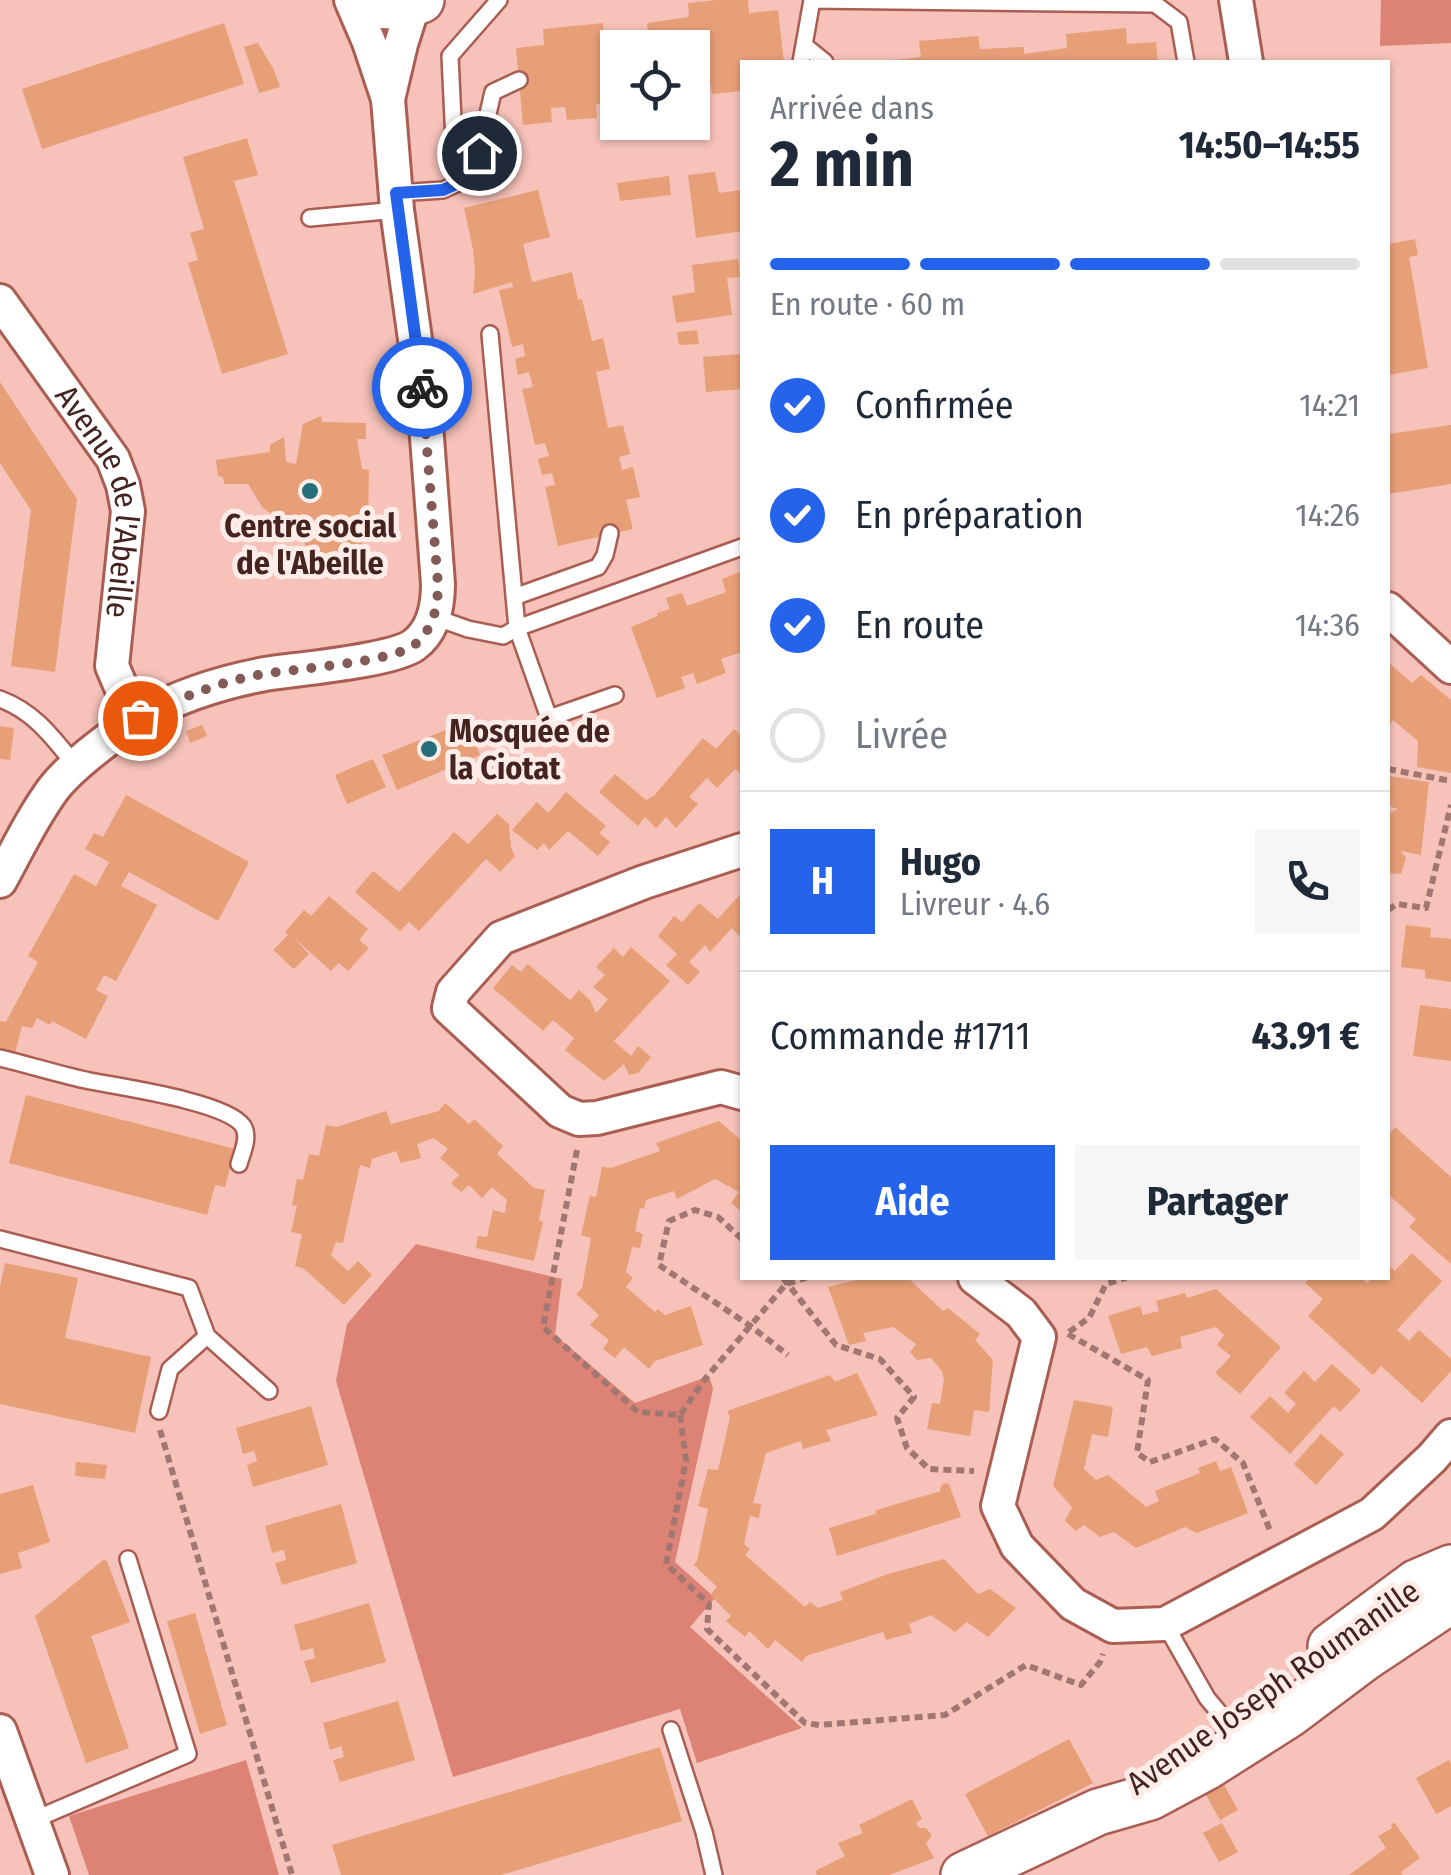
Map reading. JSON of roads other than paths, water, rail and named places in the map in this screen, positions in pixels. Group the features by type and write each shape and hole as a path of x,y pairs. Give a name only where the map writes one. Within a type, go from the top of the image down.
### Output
{"main road":[{"path":"362,0 392,7 418,2"},
{"name":"Avenue Joseph Roumanille","path":"1098,1812 1152,1768 1227,1722 1416,1583 1451,1568"},
{"name":"Avenue Joseph Roumanille","path":"964,1875 1098,1812 1150,1796 1206,1766 1288,1715 1451,1600"}],"street":[{"path":"0,880 55,788 76,766 140,718 213,685 390,655 412,647 428,631 434,617 438,584 425,411 388,100 351,0"},
{"path":"1236,0 1246,60"},
{"path":"388,100 401,44 418,2"},
{"name":"Avenue de l'Abeille","path":"0,301 113,459 123,486 128,511 112,666 140,718"},
{"path":"1390,610 1451,666"},
{"path":"740,851 644,882 501,938 454,992 449,1008 560,1111 579,1119 721,1087 740,1092"},
{"path":"978,1280 1053,1335 1005,1472 998,1506 1017,1546 1073,1604 1113,1626 1165,1624 1372,1514 1451,1436"},
{"path":"0,1731 52,1875"}],"lane":[{"path":"310,218 397,201 456,184 450,56 499,0"},
{"path":"801,60 812,0 1155,4 1180,22 1186,60"},
{"path":"804,45 823,60"},
{"path":"455,155 479,153 492,92 519,80"},
{"path":"490,334 516,628 550,718 615,695"},
{"path":"514,597 598,567 610,533"},
{"path":"434,617 503,636 740,547"},
{"path":"0,699 21,707 42,724 76,766"},
{"path":"0,1058 225,1112 242,1124 246,1135 239,1164"},
{"path":"0,1240 189,1288 206,1336 269,1391"},
{"path":"159,1411 170,1369 206,1336"},
{"path":"31,1821 188,1754 128,1559"},
{"path":"1165,1624 1207,1698 1227,1722"},
{"path":"671,1730 714,1875"}],"place":[{"name":"Centre social de l'Abeille","path":"310,491"},
{"name":"Mosquée de la Ciotat","path":"429,749"}]}
